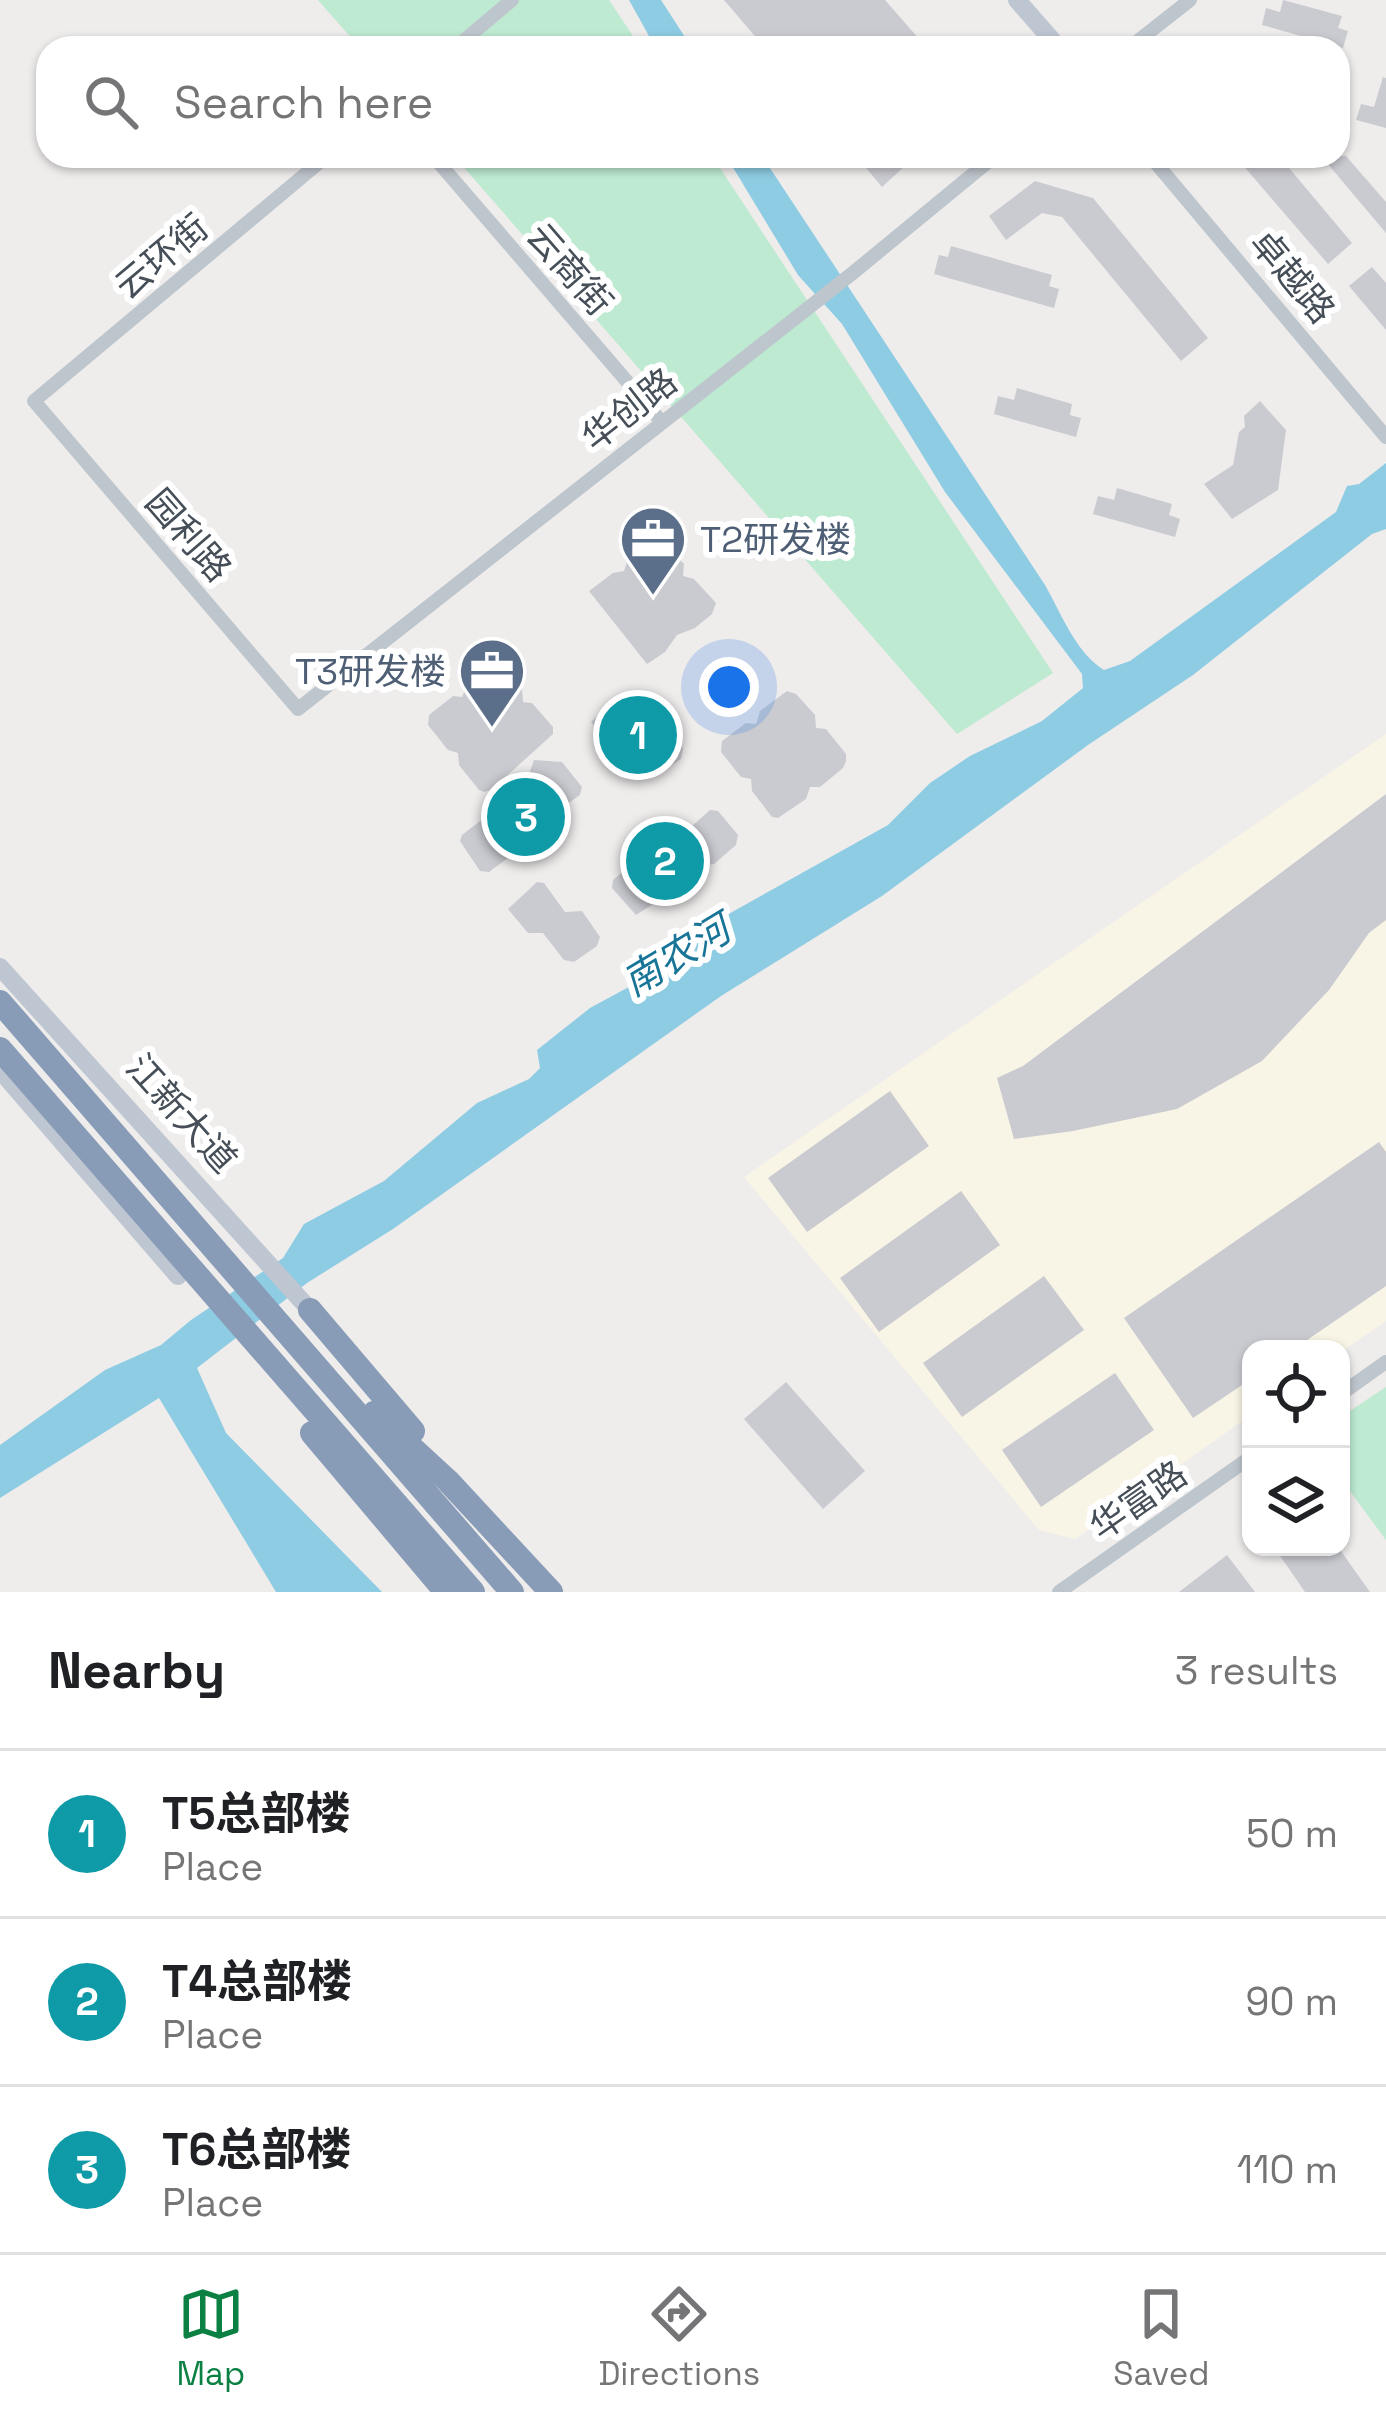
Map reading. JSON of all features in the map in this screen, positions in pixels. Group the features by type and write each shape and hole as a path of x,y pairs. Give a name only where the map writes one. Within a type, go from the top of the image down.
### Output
{"highway":[{"name":"江新大道","path":"0,1002 280,1325"},
{"path":"0,1048 251,1350 443,1592"},
{"path":"178,1276 472,1592"},
{"path":"310,1310 551,1592"},
{"path":"280,1325 512,1592"},
{"path":"280,1325 448,1481 551,1592"}],"street":[{"path":"469,36 512,0"},
{"path":"1017,0 1048,36"},
{"path":"1144,36 1190,0"},
{"name":"云环街","path":"34,401 313,168"},
{"name":"云商街","path":"443,168 661,421"},
{"name":"华创路","path":"298,709 980,168"},
{"name":"卓越路","path":"1160,168 1386,437"},
{"name":"园利路","path":"34,401 298,709"},
{"name":"江新大道","path":"0,967 310,1310"},
{"path":"0,1070 178,1276"},
{"path":"1350,1388 1386,1363"},
{"name":"华富路","path":"1058,1592 1242,1463"}],"shaded area":[{"path":"1386,734 1386,1321 1350,1346 1350,1340 1242,1340 1242,1421 1075,1539 1039,1530 744,1177"}],"green space":[{"path":"318,0 609,0 633,36 350,36"},
{"path":"464,168 720,168 1053,673 957,734"},
{"path":"1386,1387 1386,1540 1350,1491 1350,1411"}],"water":[{"path":"629,0 661,0 684,36 649,36"},
{"name":"南农河","path":"733,168 770,168 1045,585 1077,643 1104,670 1130,661 1336,512 1347,486 1359,484 1386,463 1386,529 1372,534 1193,675 1088,745 882,896 721,996 393,1229 307,1283 197,1368 226,1433 382,1592 276,1592 159,1398 0,1498 0,1445 105,1370 161,1345 283,1258 304,1224 384,1181 477,1103 529,1079 540,1068 537,1050 590,1008 651,975 691,935 888,825 930,783 970,756 1042,721 1083,688 1082,674 945,492 842,324 798,275"}],"building":[{"path":"724,0 885,0 916,36 755,36"},
{"path":"1283,0 1342,16 1338,28 1348,31 1347,36 1301,36 1262,25 1266,8 1280,12"},
{"path":"1383,77 1386,128 1356,120 1361,104 1374,107"},
{"path":"1350,161 1386,202 1386,233 1331,168 1350,168"},
{"path":"866,168 903,168 882,187"},
{"path":"1245,168 1289,168 1352,243 1328,264"},
{"path":"1035,181 1093,198 1208,338 1181,361 1062,217 1042,213 1006,240 989,216"},
{"path":"951,246 1052,275 1049,286 1059,289 1054,308 934,274 939,255 948,257"},
{"path":"1372,267 1386,283 1386,330 1349,286"},
{"path":"1017,388 1072,404 1070,415 1081,418 1076,437 994,414 998,396 1014,400"},
{"path":"1260,401 1286,430 1278,490 1232,519 1204,484 1233,465 1244,416"},
{"path":"1117,488 1172,504 1169,515 1180,519 1175,537 1093,514 1098,496 1114,500"},
{"name":"T2研发楼","path":"657,537 684,564 683,576 694,579 716,603 712,614 677,635 665,652 647,664 589,591 613,573 624,571 629,556"},
{"name":"T3研发楼","path":"494,665 522,688 523,702 532,703 553,727 553,734 484,792 459,765 458,753 448,750 428,725 429,715 453,696 462,697 467,685"},
{"path":"787,691 815,715 816,728 826,729 846,754 846,761 778,818 772,817 752,791 751,779 741,777 721,752 722,741 746,723 756,724 760,711"},
{"path":"621,694 627,695 648,724 665,723 683,749 681,759 657,775 647,772 626,746 611,746 591,722"},
{"path":"534,760 562,762 582,787 580,795 550,816 553,833 489,872 480,871 460,841 462,835 484,818 496,820 530,794 525,786"},
{"path":"1386,794 1386,920 1369,933 1329,990 1262,1061 1177,1109 1014,1139 997,1078 1023,1066"},
{"path":"710,810 718,811 738,835 736,845 714,864 705,865 699,858 665,885 664,897 636,915 612,888 613,880 641,856 643,845 667,827 675,826 683,834"},
{"path":"537,882 544,883 565,912 582,911 600,937 597,946 574,962 564,960 543,933 528,933 508,909"},
{"path":"890,1091 929,1146 807,1232 768,1178"},
{"path":"1379,1142 1386,1152 1386,1286 1307,1340 1242,1340 1242,1385 1193,1418 1124,1318"},
{"path":"961,1191 1000,1245 879,1332 840,1278"},
{"path":"1044,1276 1084,1330 962,1417 923,1363"},
{"path":"1115,1373 1154,1430 1041,1507 1002,1450"},
{"path":"786,1382 865,1471 823,1509 744,1419"},
{"path":"1227,1555 1255,1592 1179,1592"},
{"path":"1280,1556 1344,1556 1370,1592 1305,1592"}],"place":[{"name":"T2研发楼","path":"653,598"},
{"name":"T3研发楼","path":"492,730"},
{"name":"T5总部楼","path":"638,735"},
{"name":"T6总部楼","path":"526,817"},
{"name":"T4总部楼","path":"665,861"}]}
